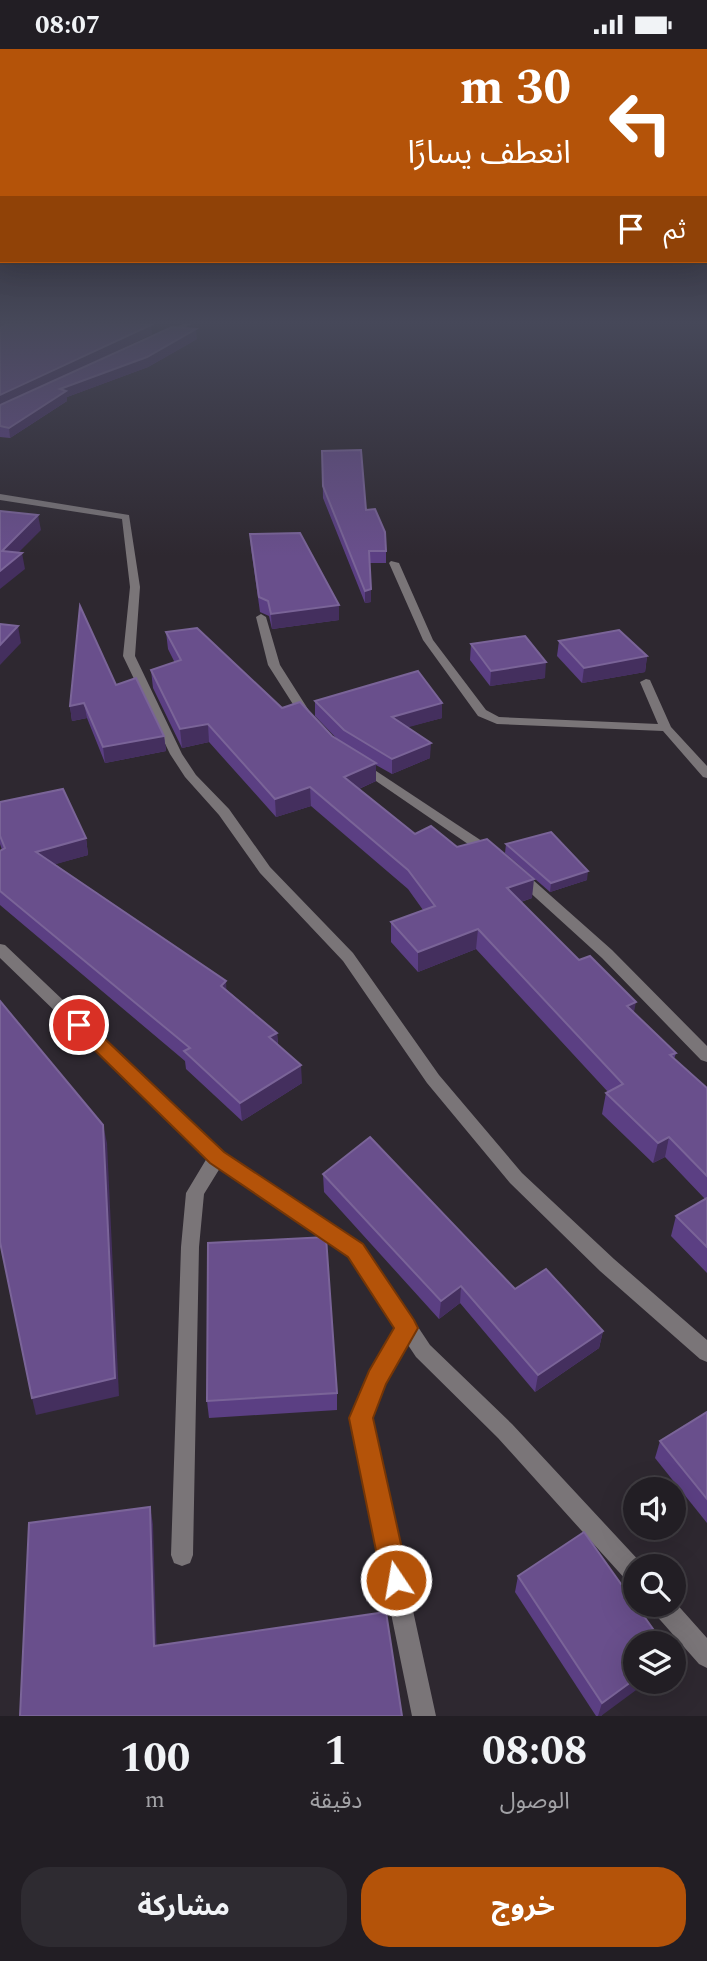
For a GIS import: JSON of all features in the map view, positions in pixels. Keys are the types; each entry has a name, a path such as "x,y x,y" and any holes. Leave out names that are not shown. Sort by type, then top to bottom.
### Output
{"street":[{"path":"0,497 127,517 135,587 129,656 176,754 191,776 224,812 265,870 348,957 433,1079 507,1168 607,1265 707,1353"},
{"path":"394,563 428,640 482,713 497,720 666,728"},
{"path":"261,617 274,666 320,731"},
{"path":"646,682 666,728 707,774"},
{"path":"349,757 394,785 506,864 607,954 707,1056"},
{"path":"0,949 217,1157 356,1251 423,1351 496,1421 623,1560"},
{"path":"182,1555 190,1247 195,1193 217,1157"},
{"path":"407,1328 377,1378 361,1418 424,1716"},
{"path":"673,1617 707,1656"}],"building":[{"path":"11,400 52,400 9,428 0,426 0,405"},
{"path":"361,450 366,510 375,509 385,532 386,551 369,551 371,589 365,591 323,486 322,451"},
{"path":"0,511 38,515 2,551 22,553 0,571"},
{"path":"300,533 339,605 271,614 268,601 259,597 250,534"},
{"path":"80,606 116,685 136,678 164,736 103,747 84,703 70,706"},
{"path":"0,624 18,626 0,645"},
{"path":"197,628 282,708 300,702 332,736 376,763 344,777 415,834 431,826 457,847 487,839 534,879 507,888 579,960 590,956 636,1002 627,1006 676,1053 670,1055 707,1088 707,1176 669,1137 658,1143 606,1093 623,1084 478,929 418,952 391,922 435,906 408,870 310,787 275,799 208,724 180,729 151,670 181,660 166,632"},
{"path":"619,630 647,656 584,668 559,641"},
{"path":"525,636 546,662 491,671 471,644"},
{"path":"418,671 442,703 392,717 431,743 392,759 344,730 315,701"},
{"path":"63,789 86,838 36,852 226,981 221,986 277,1033 269,1037 301,1065 240,1103 184,1051 190,1048 0,891 0,851 5,848 0,836 0,802"},
{"path":"551,832 588,871 551,883 506,844"},
{"path":"0,1001 103,1125 115,1378 32,1398 0,1242"},
{"path":"370,1137 515,1289 546,1269 603,1331 538,1375 461,1286 441,1301 323,1174"},
{"path":"707,1198 707,1247 676,1216"},
{"path":"326,1237 337,1393 207,1401 208,1243"},
{"path":"707,1412 707,1499 660,1441"},
{"path":"150,1507 154,1646 386,1612 402,1716 20,1716 29,1523"},
{"path":"584,1532 623,1587 623,1617 644,1617 654,1631 623,1631 623,1688 602,1703 518,1576"}],"route":[{"path":"79,1025 217,1157 356,1251 407,1328 377,1378 361,1418 396,1580"}]}
